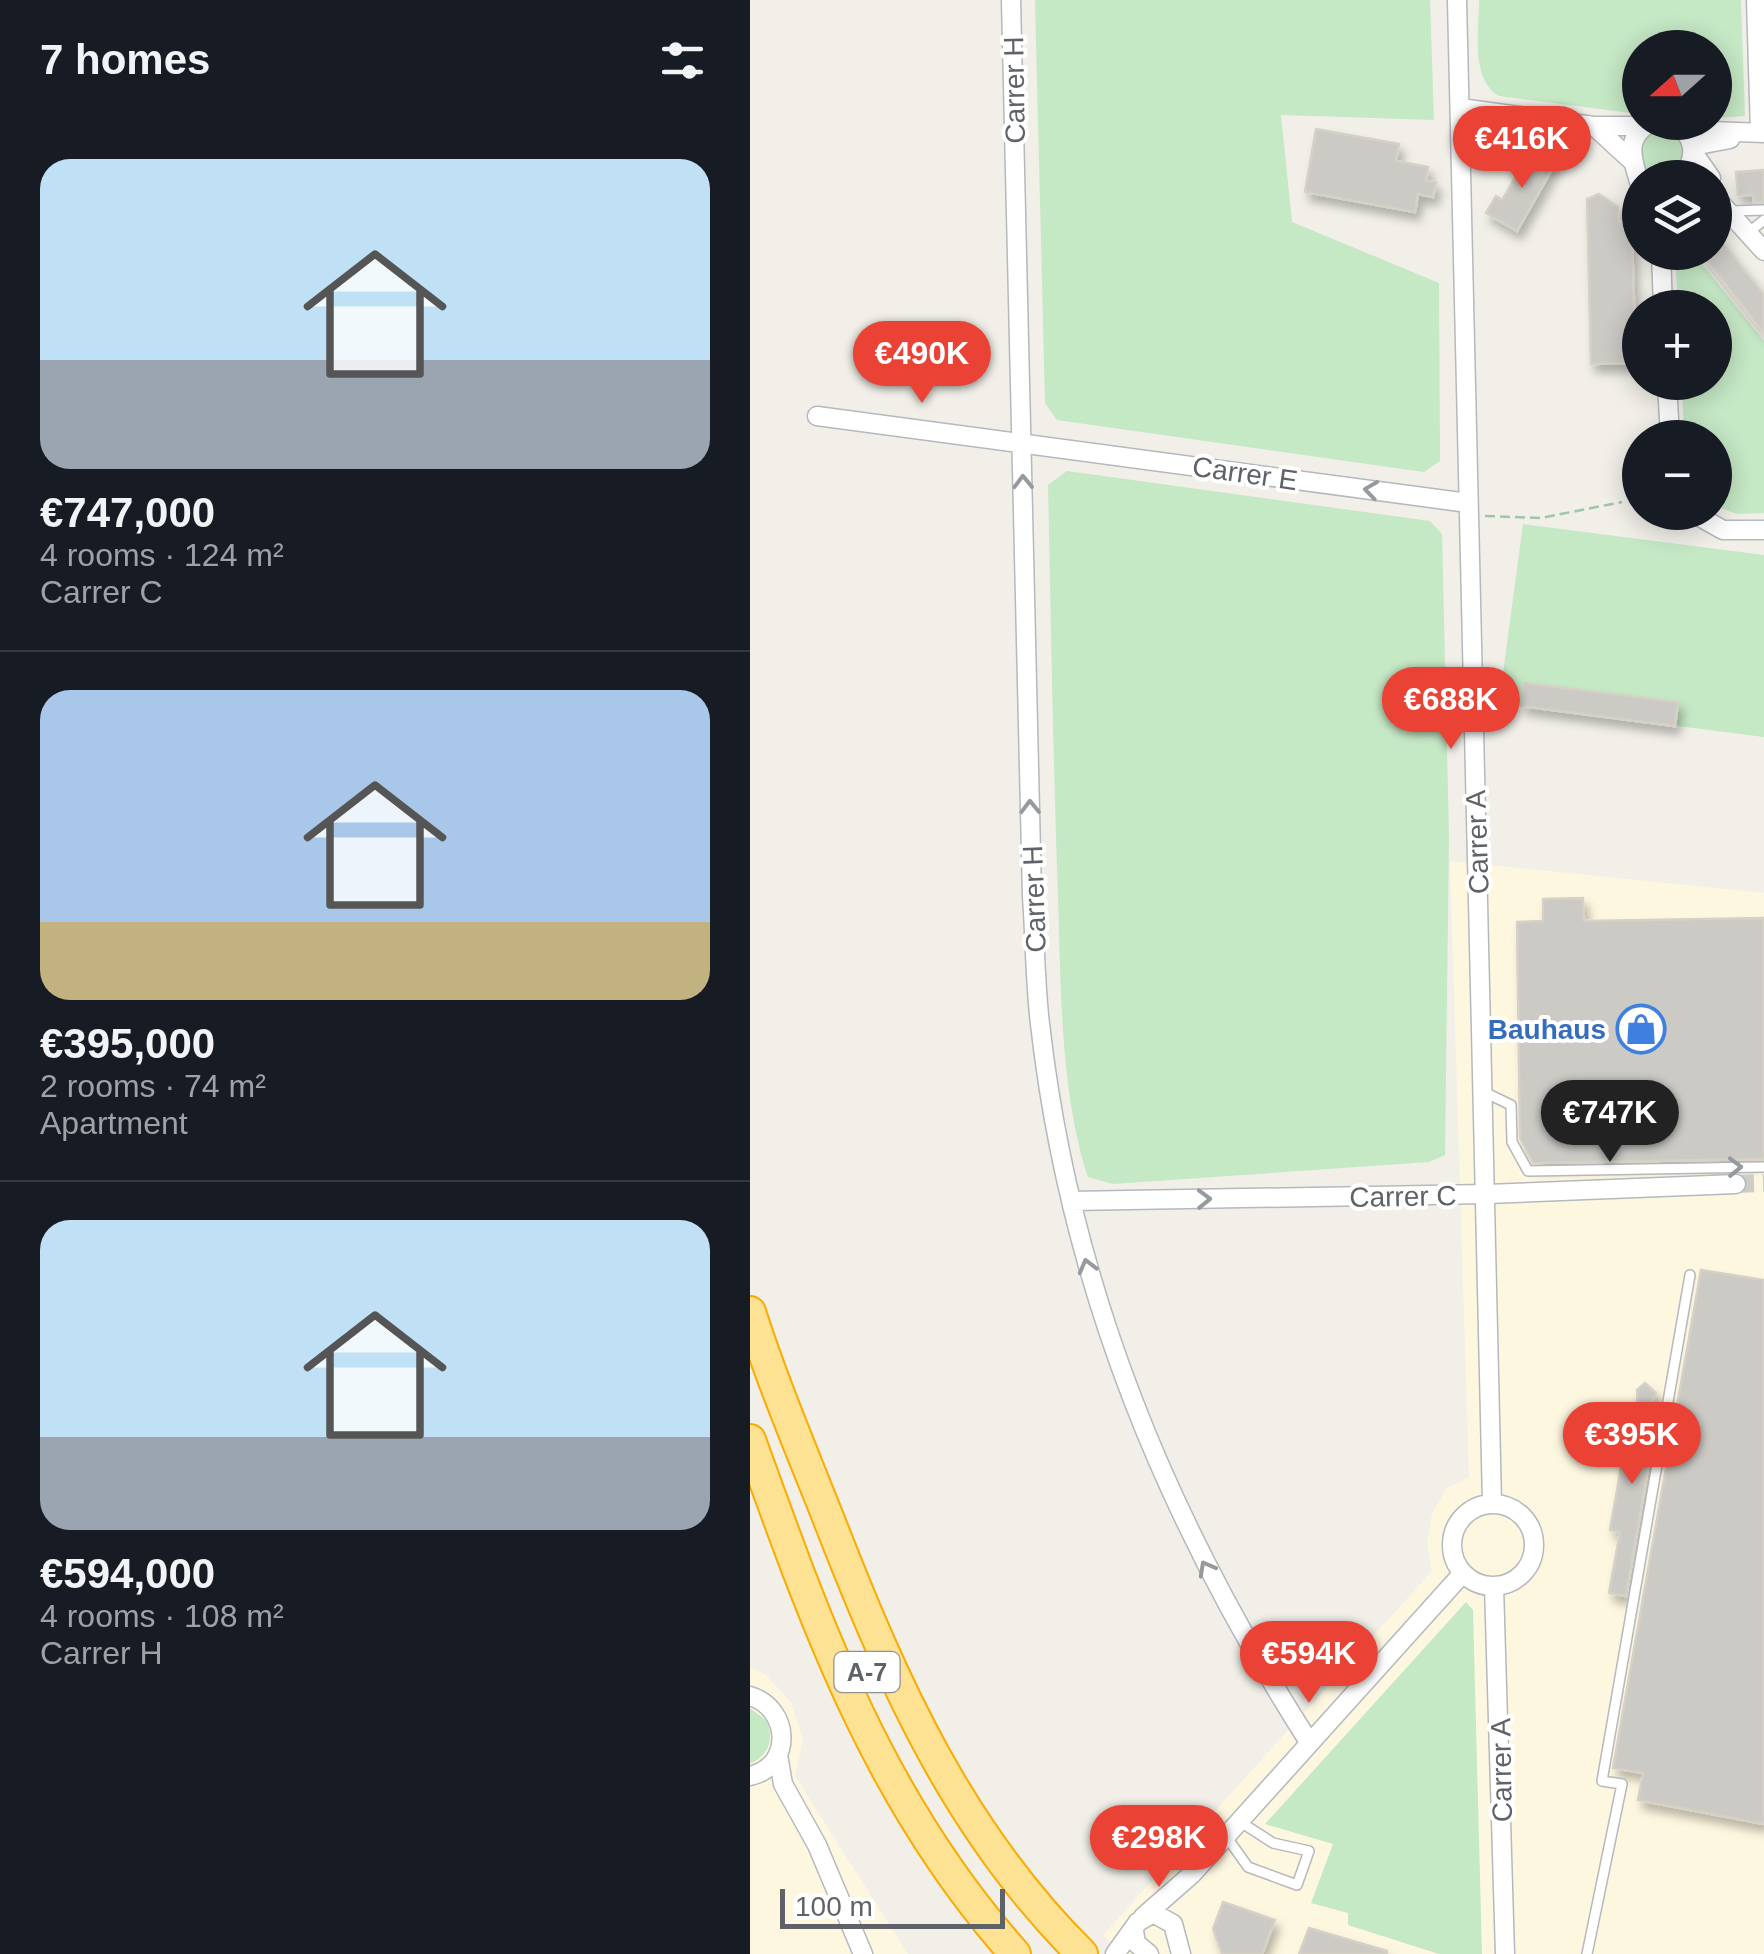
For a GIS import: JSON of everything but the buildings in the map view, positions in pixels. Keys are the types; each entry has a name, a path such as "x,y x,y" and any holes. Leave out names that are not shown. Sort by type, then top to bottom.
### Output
{"highway":[{"path":"750,1312 785,1412 912,1720 972,1824 1025,1893 1082,1954"},
{"name":"A-7","path":"750,1353 838,1601 899,1740 961,1843 1054,1954"},
{"name":"A-7","path":"750,1440 813,1613 868,1738 928,1843 1015,1954"},
{"path":"750,1480 808,1648 852,1753 911,1855 988,1954"}],"street":[{"name":"Carrer H","path":"1012,0 1039,1022 1071,1202 1131,1405 1196,1550 1309,1742"},
{"name":"Carrer A","path":"1457,0 1492,1504"},
{"path":"1732,135 1762,133 1756,0"},
{"path":"1460,108 1594,126 1622,125"},
{"path":"1594,126 1627,160"},
{"path":"1732,212 1764,251"},
{"name":"Carrer E","path":"817,416 1468,509"},
{"path":"1732,530 1764,530"},
{"name":"Carrer C","path":"1071,1202 1486,1194 1736,1184"},
{"path":"1492,1504 1521,1514 1534,1540 1526,1571 1510,1583 1494,1586 1463,1573 1452,1552 1454,1532 1468,1512 1492,1504"},
{"path":"1115,1954 1463,1573"},
{"name":"Carrer A","path":"1494,1586 1505,1954"},
{"path":"750,1696 768,1704 777,1715 782,1728 778,1755 783,1784 830,1873 864,1954"},
{"path":"778,1755 770,1766 751,1776 796,1808"},
{"path":"1161,1954 1176,1938 1192,1874"},
{"path":"1139,1924 1160,1914 1176,1938"},
{"path":"1139,1924 1136,1944 1147,1954"},
{"path":"1134,1954 1147,1954"}],"lane":[{"path":"1732,211 1764,210"},
{"path":"1749,232 1764,220"},
{"path":"1484,1092 1511,1105 1512,1142 1528,1171 1764,1167"},
{"path":"1587,1954 1622,1784 1602,1781 1690,1275"},
{"path":"1226,1836 1248,1867 1298,1885 1310,1851 1273,1843 1239,1821"}],"path":[{"path":"1468,509 1541,518 1622,502"}],"shaded area":[{"path":"1450,861 1764,893 1764,1954 1121,1954 1103,1935 1432,1571 1427,1543 1432,1513 1447,1488 1469,1477"},
{"path":"750,1668 765,1674 791,1702 803,1739 795,1776 908,1954 750,1954"}],"green space":[{"path":"1035,0 1430,0 1434,120 1281,115 1292,222 1439,283 1440,461 1424,472 1057,420 1045,403"},
{"path":"1479,0 1741,0 1745,116 1732,117 1732,30 1622,30 1622,112 1499,96 1484,78 1478,39"},
{"path":"1643,140 1683,143 1683,160 1641,160"},
{"path":"1676,270 1707,270 1723,290 1677,290"},
{"path":"1732,301 1764,341 1764,513 1732,512 1732,420 1683,420 1683,400 1732,400"},
{"path":"1067,471 1430,521 1442,534 1449,837 1445,1155 1429,1162 1113,1184 1088,1177 1067,1075 1056,846 1048,485"},
{"path":"1523,524 1764,555 1764,737 1499,703"},
{"path":"1466,1602 1473,1610 1482,1954 1439,1954 1348,1925 1348,1913 1311,1903 1333,1844 1265,1824"},
{"path":"750,1708 767,1721 770,1734 766,1751 750,1764"}],"tunnel":[{"path":"1736,1184 1764,1183"}],"place":[{"name":"Bauhaus","path":"1641,1029"}]}
